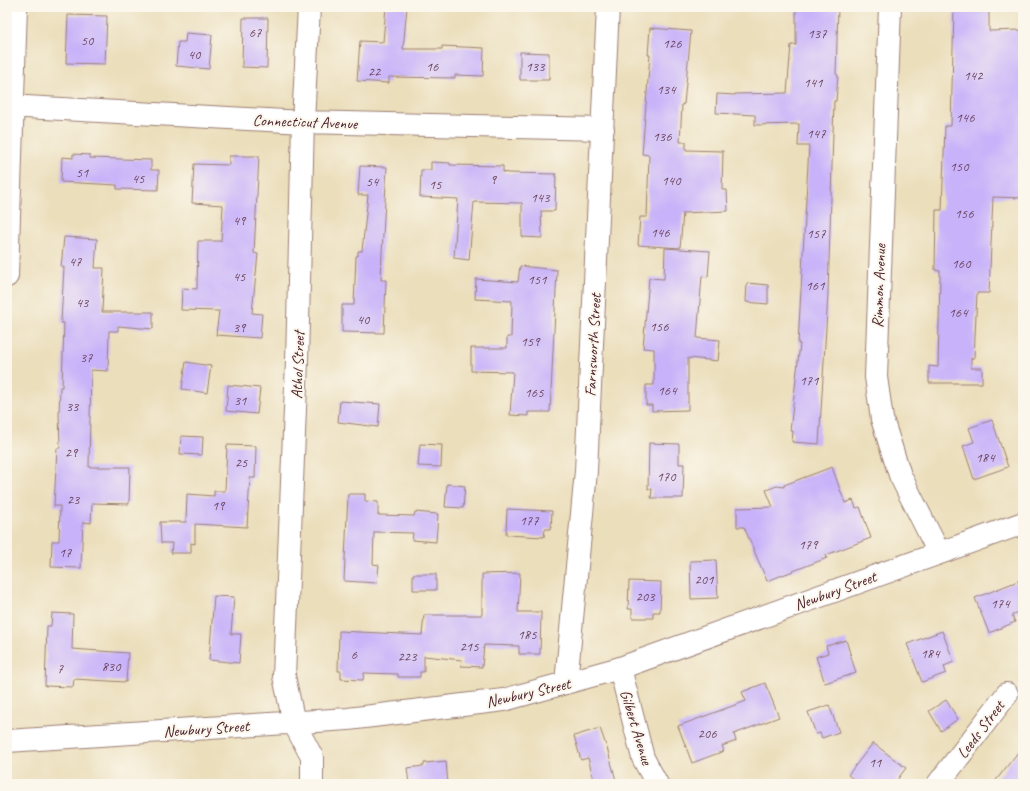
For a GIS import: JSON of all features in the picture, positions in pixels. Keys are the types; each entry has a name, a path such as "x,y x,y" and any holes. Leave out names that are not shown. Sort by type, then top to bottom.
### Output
{"street":[{"path":"7,276 10,106 16,7"},
{"name":"Athol Street","path":"309,7 303,122 297,361 284,676 294,722 312,757 312,784"},
{"name":"Farnsworth Street","path":"566,683 586,471 608,7"},
{"name":"Rimmon Avenue","path":"890,7 876,377 882,419 900,475 939,553"},
{"name":"Connecticut Avenue","path":"10,106 303,122 603,129"},
{"name":"Newbury Street","path":"7,741 348,719 504,700 620,668 1023,523"},
{"name":"Gilbert Avenue","path":"620,668 643,758 657,784"},
{"name":"Leeds Street","path":"938,784 1006,694"}],"building":[{"path":"386,7 407,7 403,49 442,49 442,46 484,48 483,76 455,75 455,78 389,77 389,83 357,81 360,41 383,42"},
{"path":"796,7 838,7 836,74 838,75 836,101 834,101 828,294 819,444 792,442 793,431 790,431 800,344 798,344 809,146 798,146 799,124 755,125 755,115 716,113 717,94 735,95 787,93 791,45 796,45"},
{"path":"954,8 989,9 989,31 1023,30 1023,198 993,197 989,293 977,293 974,358 971,358 971,368 982,368 982,383 929,383 929,366 938,367 940,271 935,270 936,210 942,210 945,126 951,126"},
{"path":"68,15 107,16 105,64 66,63"},
{"path":"243,18 268,18 267,68 242,67"},
{"path":"650,28 691,31 684,104 682,104 680,142 686,142 686,150 723,151 722,190 727,190 728,211 683,213 680,248 638,245 640,217 647,217 649,155 642,154 650,55 648,55"},
{"path":"186,33 212,35 209,69 176,66 178,42 185,42"},
{"path":"520,52 549,53 549,80 520,80"},
{"path":"73,154 90,155 90,158 151,160 151,170 159,170 158,190 117,189 117,185 61,182 62,157 73,158"},
{"path":"229,156 259,156 254,253 258,254 252,313 262,314 260,338 216,335 219,311 181,310 182,288 197,289 198,241 221,241 223,205 192,203 194,164 229,165"},
{"path":"431,162 450,163 450,165 503,166 503,172 508,173 556,174 555,211 541,211 542,238 522,237 522,203 474,202 469,260 454,258 458,199 420,197 421,170 431,170"},
{"path":"360,166 387,167 381,280 386,280 384,333 342,332 342,305 354,305 356,256 358,256 358,251 362,251 368,195 358,195"},
{"path":"64,237 97,239 95,268 104,268 102,312 153,312 153,329 118,326 118,331 109,331 108,371 91,370 89,467 130,467 129,504 92,503 91,523 83,522 81,568 51,567 52,541 59,541 60,506 54,506 57,448 60,448 59,413 60,387 62,387 64,323 61,323 64,267 61,267"},
{"path":"665,248 710,251 708,277 702,276 697,338 720,340 718,361 688,358 688,410 652,411 652,405 646,405 646,385 654,385 654,349 643,348 649,278 664,279"},
{"path":"520,266 557,270 550,412 528,412 528,416 510,415 513,372 471,371 471,348 507,348 507,337 511,337 512,301 475,299 476,279 518,282"},
{"path":"747,283 768,285 768,304 746,302"},
{"path":"186,362 211,366 207,393 182,389"},
{"path":"228,385 260,388 257,414 226,411"},
{"path":"340,401 380,404 378,427 338,422"},
{"path":"992,420 1008,467 974,479 963,446 974,442 969,428"},
{"path":"181,436 203,437 202,455 180,454"},
{"path":"649,443 679,444 679,464 684,464 683,498 651,498 652,489 648,489"},
{"path":"420,444 442,445 441,467 418,466"},
{"path":"227,445 256,446 255,478 250,478 247,527 195,524 195,544 191,543 191,553 171,553 172,543 161,543 160,522 186,522 187,494 214,496 214,491 225,491"},
{"path":"832,467 845,503 853,500 856,508 860,507 871,538 826,555 827,558 767,581 744,527 737,527 737,508 773,507 766,490 777,486 784,487 784,485"},
{"path":"447,484 465,486 463,508 445,507"},
{"path":"348,494 365,494 365,501 378,502 378,515 414,516 415,512 438,514 436,542 412,540 413,533 374,532 373,564 379,565 377,583 344,581"},
{"path":"507,509 552,511 551,529 545,529 544,537 506,535"},
{"path":"716,560 718,598 691,599 690,561"},
{"path":"520,573 518,612 541,612 540,654 519,654 519,646 484,645 482,667 461,666 462,660 424,656 424,672 420,672 420,677 398,677 398,674 364,673 363,680 341,679 341,671 338,671 339,631 422,635 424,615 482,615 482,574"},
{"path":"413,574 436,574 436,590 413,590"},
{"path":"1023,579 1023,610 1012,615 1015,622 989,633 975,598"},
{"path":"629,581 661,582 660,612 653,612 653,618 632,618 632,609 628,609"},
{"path":"214,596 234,597 231,634 241,634 239,663 209,660"},
{"path":"52,613 73,614 72,649 128,653 126,682 74,679 73,687 45,686 47,626 51,626"},
{"path":"942,631 954,662 944,666 946,673 922,682 907,644"},
{"path":"846,640 856,673 825,683 816,657 828,653 826,646"},
{"path":"765,683 779,717 734,734 736,741 722,746 724,751 692,763 678,726 746,701 742,692"},
{"path":"946,700 958,719 941,731 929,711"},
{"path":"829,705 839,732 822,738 820,733 816,734 808,712"},
{"path":"600,728 617,784 595,784 588,758 581,760 574,736"},
{"path":"873,743 906,768 894,784 860,784 848,775"},
{"path":"1023,746 1023,784 993,784"},
{"path":"446,761 448,784 409,784 407,768 424,766 424,763"}]}
